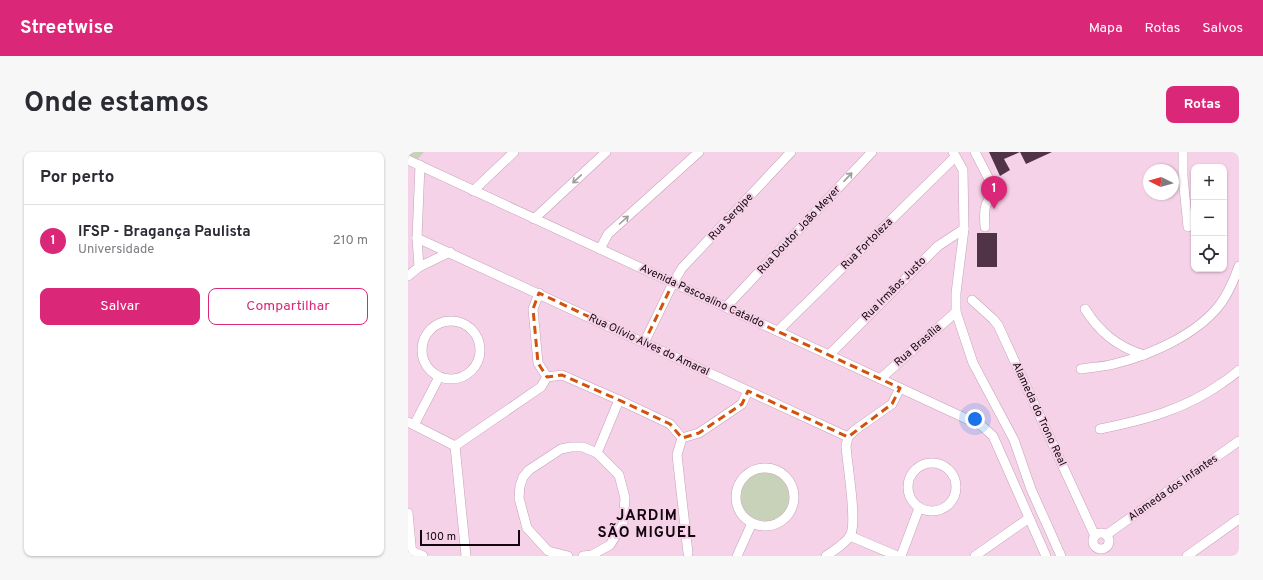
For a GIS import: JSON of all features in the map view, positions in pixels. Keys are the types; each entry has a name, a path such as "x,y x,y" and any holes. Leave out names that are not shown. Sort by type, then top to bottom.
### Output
{"street":[{"path":"473,191 514,152"},
{"path":"534,219 606,152"},
{"path":"600,249 608,234 699,152"},
{"name":"Rua Sergipe","path":"644,343 673,283 682,268 791,152"},
{"name":"Rua Doutor João Meyer","path":"726,307 872,152"},
{"path":"975,152 996,192 990,196 984,211 985,228"},
{"path":"1183,152 1183,177 1188,227"},
{"path":"954,155 963,170 964,229 956,293 956,312 973,363 1014,440 1030,490 1061,556"},
{"name":"Rua Fortoleza","path":"778,332 954,155"},
{"name":"Avenida Pascoalino Cataldo","path":"408,160 982,426 994,436 1029,518"},
{"path":"419,267 417,238 420,165"},
{"name":"Rua Irmãos Justo","path":"829,355 938,246 964,229"},
{"name":"Rua Olívio Alves do Amaral","path":"417,238 539,293 848,437"},
{"path":"408,276 419,267 450,252"},
{"path":"1081,369 1113,364 1145,355 1175,341 1198,326 1218,307 1232,284 1239,266"},
{"path":"539,293 533,309 538,363 547,377"},
{"name":"Alameda do Trono Real","path":"972,300 998,325 1095,536"},
{"path":"1085,309 1092,320 1110,339 1121,346 1145,355"},
{"name":"Rua Brasília","path":"880,378 956,312"},
{"path":"450,321 460,323 468,327 475,334 479,342 480,352 478,361 473,369 458,379 448,380 439,377 431,372 425,364 422,355 422,345 432,328 440,323 450,321"},
{"path":"1100,429 1139,421 1177,409 1208,393 1239,370"},
{"path":"547,377 562,375 619,400 670,424 682,438"},
{"path":"439,377 411,424 455,446"},
{"path":"455,446 541,387 547,377"},
{"path":"826,556 844,543 850,536 853,528 846,446 848,437 855,430 892,404 900,388"},
{"path":"682,438 699,433 742,404 748,391"},
{"path":"597,453 619,400"},
{"path":"682,438 677,455 689,555"},
{"name":"Alameda dos Infantes","path":"1106,535 1239,441"},
{"path":"455,446 466,556"},
{"path":"568,556 547,554 526,528 519,498 520,486 523,477 529,470 561,449 583,447 597,453 619,475 625,498 623,524 610,545 592,555 584,556"},
{"path":"924,464 940,464 952,474 955,482 956,490 952,501 943,509 935,512 919,508 913,503 909,496 908,481 917,468 924,464"},
{"path":"763,467 772,468 781,472 790,483 794,497 792,507 780,522 762,526 752,523 744,518 738,510 736,491 739,482 745,474 763,467"},
{"path":"901,556 919,508"},
{"path":"408,513 411,553 423,556"},
{"path":"975,556 1029,518 1046,556"},
{"path":"1187,556 1239,519"},
{"path":"737,556 752,523"},
{"path":"1100,533 1106,535 1108,538 1108,543 1104,548 1102,549 1094,545 1093,542 1095,536 1100,533"},
{"path":"850,536 897,556"}],"highlighted area":[{"path":"673,283 900,388 892,404 848,437 748,391 742,404 699,433 682,438 670,424 619,400 562,375 547,377 538,363 533,309 539,293 644,343"}],"green space":[{"path":"408,152 424,152 418,159 408,155"},
{"path":"760,473 770,473 782,480 789,492 789,502 782,514 770,521 760,521 752,517 745,510 741,502 741,492 745,484 752,477"}],"building":[{"path":"989,152 1020,152 1004,159 1010,170 1000,176"},
{"path":"1020,152 1052,152 1026,164"},
{"path":"977,233 997,233 997,267 977,267"}],"place":[{"name":"IFSP - Bragança Paulista","path":"994,209"}],"district":[{"name":"JARDIM SÃO MIGUEL","path":"647,524"}]}
